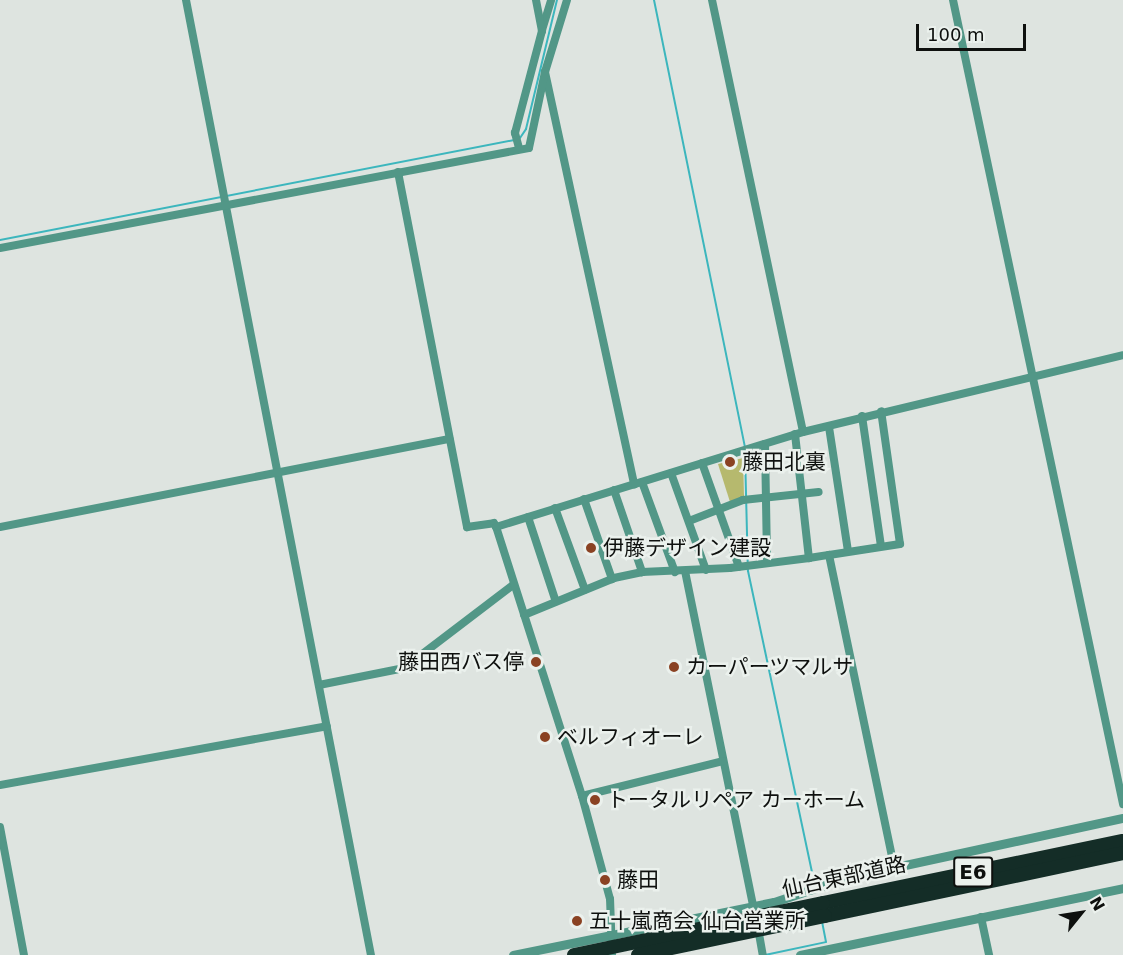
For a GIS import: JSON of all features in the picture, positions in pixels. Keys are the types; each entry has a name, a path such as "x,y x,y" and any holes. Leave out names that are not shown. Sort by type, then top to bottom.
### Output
{"highway":[{"name":"仙台東部道路","path":"638,955 824,909 1123,841"},
{"name":"仙台東部道路","path":"574,955 1123,854"}],"street":[{"path":"186,0 371,955"},
{"path":"536,0 542,32"},
{"path":"519,146 515,135 551,0"},
{"path":"0,248 225,199 398,172 519,146 530,148 545,72 567,0"},
{"path":"712,0 799,433 802,494 809,558"},
{"path":"953,0 1123,804"},
{"path":"545,72 552,90 638,483 675,572"},
{"path":"398,172 467,527 494,524 496,527 582,796 610,899 614,936 612,955"},
{"path":"496,527 799,433 829,427 881,411 1123,355"},
{"path":"524,615 612,579 642,572 675,572 745,566 900,544 881,411"},
{"path":"862,416 881,546"},
{"path":"829,427 848,551"},
{"path":"0,527 449,439"},
{"path":"765,444 767,563"},
{"path":"702,463 717,510 745,566"},
{"path":"671,473 706,570"},
{"path":"614,490 642,572"},
{"path":"689,521 747,500 819,492"},
{"path":"584,499 612,579"},
{"path":"555,508 585,590"},
{"path":"528,517 556,602"},
{"path":"829,555 894,867"},
{"path":"685,571 763,953"},
{"path":"319,685 404,668 513,585"},
{"path":"0,785 327,726"},
{"path":"582,796 723,761"},
{"path":"513,955 753,906 894,867 1123,818"},
{"path":"0,827 24,955"},
{"path":"800,955 1123,888"},
{"path":"981,917 989,955"}],"green space":[{"path":"743,458 744,496 730,502 718,464"}],"waterway":[{"path":"520,138 526,129 557,0"},
{"path":"654,0 745,447"},
{"path":"0,240 514,140"},
{"path":"745,452 748,571 815,887"},
{"path":"765,955 826,942 822,922"}],"place":[{"name":"藤田北裏","path":"730,462"},
{"name":"伊藤デザイン建設","path":"591,548"},
{"name":"藤田西バス停","path":"536,662"},
{"name":"カーパーツマルサ","path":"674,667"},
{"name":"ベルフィオーレ","path":"545,737"},
{"name":"トータルリペア カーホーム","path":"595,800"},
{"name":"藤田","path":"605,880"},
{"name":"五十嵐商会 仙台営業所","path":"577,921"}]}
